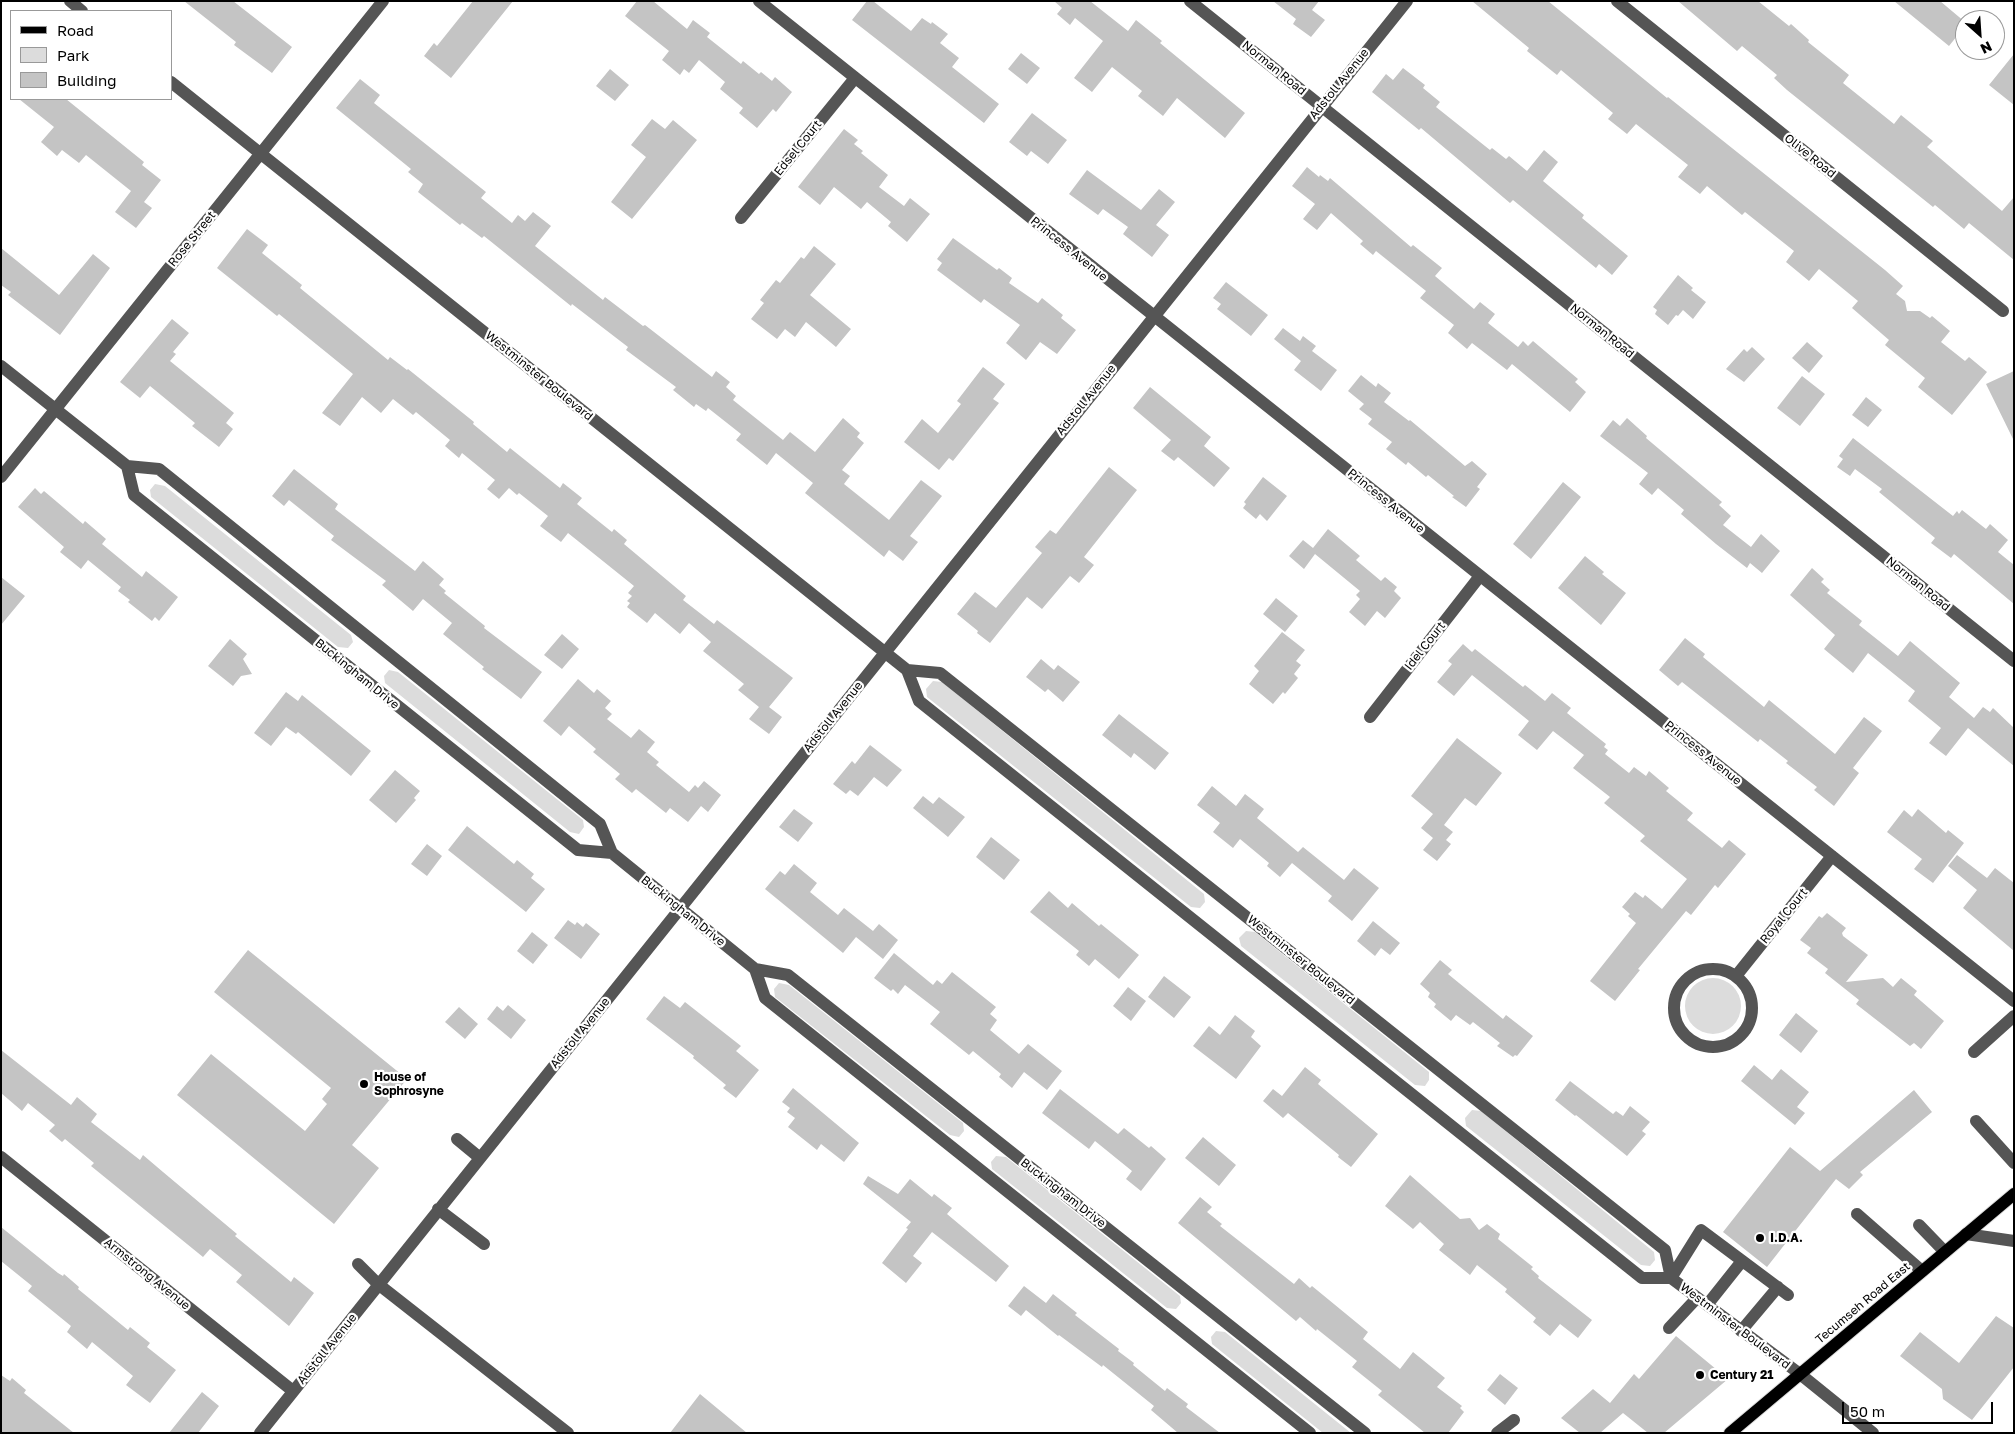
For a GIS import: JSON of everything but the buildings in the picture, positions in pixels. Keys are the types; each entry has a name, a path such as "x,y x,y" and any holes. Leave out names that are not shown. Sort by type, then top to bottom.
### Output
{"main road":[{"name":"Tecumseh Road East","path":"1730,1433 2014,1194"}],"street":[{"path":"70,1 81,10"},
{"name":"Rose Street","path":"1,477 383,1"},
{"name":"Princess Avenue","path":"759,1 2014,1001"},
{"name":"Norman Road","path":"1190,1 2014,661"},
{"name":"Adstoll Avenue","path":"260,1433 1407,1"},
{"name":"Olive Road","path":"1617,1 2003,310"},
{"name":"Edsel Court","path":"742,218 855,78"},
{"name":"Westminster Boulevard","path":"172,83 908,670 919,700 1634,1272 1642,1278 1671,1278 1800,1374 1874,1433"},
{"path":"1,366 127,466"},
{"name":"Buckingham Drive","path":"612,853 578,850 562,838 134,495 127,466 159,469 167,475 600,824 612,853 755,969 788,975 1365,1433"},
{"name":"Idel Court","path":"1370,717 1480,576"},
{"name":"Westminster Boulevard","path":"908,670 940,672 1665,1250 1671,1278"},
{"name":"Royal Court","path":"1736,976 1832,856"},
{"path":"1716,968 1729,971 1736,976 1749,991 1752,1005 1751,1017 1745,1030 1737,1039 1716,1047 1702,1046 1692,1041 1682,1032 1676,1022 1673,1008 1674,999 1679,987 1691,975 1703,969 1716,968"},
{"path":"755,969 765,998 1310,1433"},
{"path":"1974,1052 2014,1016"},
{"path":"1976,1121 2014,1162"},
{"path":"457,1139 480,1158"},
{"name":"Armstrong Avenue","path":"1,1157 293,1391"},
{"path":"438,1209 484,1244"},
{"path":"1857,1214 1922,1271"},
{"path":"1918,1225 1945,1252"},
{"path":"1671,1278 1701,1230 1783,1291 1741,1331"},
{"path":"1966,1234 2014,1241"},
{"path":"1669,1328 1702,1301 1742,1261"},
{"path":"358,1264 378,1284 568,1433"},
{"path":"1498,1433 1514,1420"}],"green space":[{"path":"155,484 165,486 351,635 353,642 348,648 338,647 151,497 150,490"},
{"path":"389,670 398,672 583,820 584,827 579,834 570,832 385,683 384,676"},
{"path":"933,681 942,682 1204,894 1205,902 1200,908 1191,907 927,697 926,689"},
{"path":"1246,931 1255,932 1429,1072 1429,1080 1425,1086 1415,1085 1241,946 1239,938"},
{"path":"1707,978 1719,978 1729,982 1737,990 1741,1006 1737,1022 1729,1030 1719,1034 1707,1034 1697,1030 1689,1022 1685,1012 1685,1000 1689,990 1697,982"},
{"path":"779,983 789,985 963,1123 964,1131 959,1137 950,1135 775,997 774,989"},
{"path":"1472,1110 1481,1111 1654,1252 1655,1260 1650,1266 1641,1265 1466,1126 1465,1118"},
{"path":"996,1156 1006,1157 1180,1296 1181,1303 1176,1309 1167,1308 992,1169 991,1162"},
{"path":"1216,1331 1225,1332 1351,1433 1323,1433 1212,1344 1211,1337"}],"place":[{"name":"House of Sophrosyne","path":"364,1084"},
{"name":"I.D.A.","path":"1760,1238"},
{"name":"Century 21","path":"1700,1375"}]}
